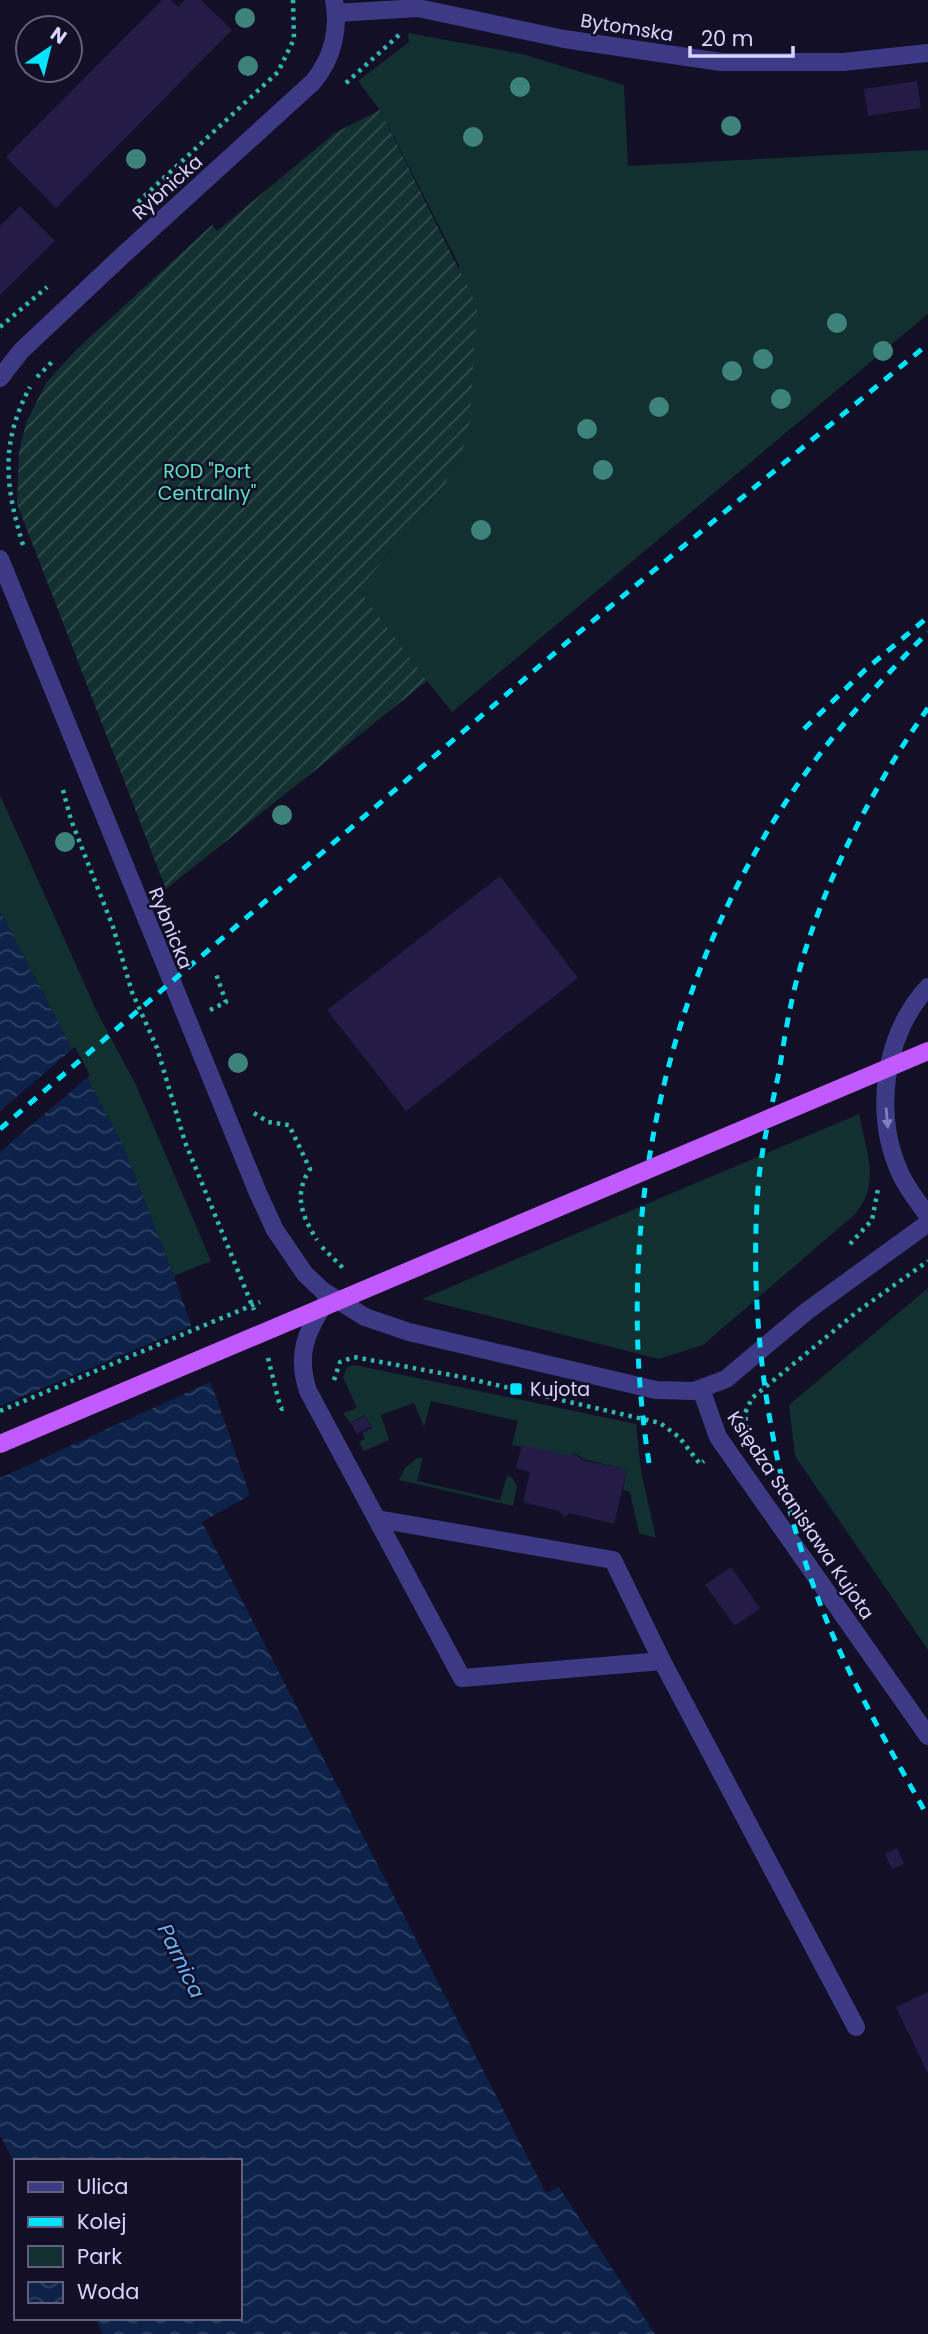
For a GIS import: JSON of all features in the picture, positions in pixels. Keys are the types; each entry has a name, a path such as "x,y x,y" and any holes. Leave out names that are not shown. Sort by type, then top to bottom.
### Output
{"main road":[{"path":"0,1444 928,1051"}],"street":[{"name":"Bytomska","path":"335,7 430,5 565,39 721,62 843,62 928,53"},
{"name":"Rybnicka","path":"0,378 16,357 79,297 315,79 332,48 335,7"},
{"name":"Rybnicka","path":"0,559 258,1193 294,1261 330,1296"},
{"path":"928,987 900,1028 888,1065 886,1089 889,1132 896,1161 908,1188 928,1216"},
{"path":"662,1661 462,1678 321,1420 302,1373 304,1342 330,1296 365,1317 421,1335 662,1391 701,1389 735,1373 807,1311 928,1223"},
{"name":"Księdza Stanisława Kujota","path":"701,1389 718,1437 928,1736"},
{"path":"377,1519 613,1560 662,1661 856,2026"}],"path":[{"path":"133,209 149,190 272,79 283,65 294,39 293,0"},
{"path":"345,84 430,5"},
{"path":"0,327 53,281"},
{"path":"26,553 6,488 4,457 7,436 23,397 62,351"},
{"path":"62,786 71,820 113,927 132,992 157,1048 185,1142 255,1312"},
{"path":"206,1011 226,1002 216,974"},
{"path":"745,1413 752,1398 802,1356 928,1261"},
{"path":"267,1354 272,1382 282,1409 295,1404"},
{"path":"335,1386 337,1366 350,1357 434,1372 647,1419 673,1431 700,1464 710,1457"}],"green space":[{"path":"408,33 522,54 624,85 628,166 928,150 928,314 452,712 391,636 359,590 445,484 461,455 459,265 380,110 358,81 409,42"},
{"name":"ROD \"Port Centralny\"","path":"380,110 477,306 469,429 461,455 445,484 359,590 427,681 166,889 17,504 19,452 26,423 46,383 76,350 212,225 217,231 335,133"},
{"path":"0,795 97,1012 136,1085 211,1261 174,1276 122,1144 0,911"},
{"path":"859,1114 870,1167 868,1191 863,1203 854,1215 703,1345 659,1359 422,1299"},
{"path":"928,1288 928,1650 795,1456 789,1405"},
{"path":"355,1365 636,1424 641,1471 656,1538 639,1533 630,1492 623,1490 627,1470 583,1459 575,1453 570,1456 512,1445 518,1421 431,1401 424,1427 414,1403 381,1415 389,1440 364,1451 359,1442 365,1439 362,1433 372,1428 365,1415 350,1423 343,1413 357,1408 343,1377 347,1367"},
{"path":"417,1458 423,1458 417,1481 500,1500 507,1476 512,1477 517,1486 513,1506 399,1480 405,1468"}],"water":[{"name":"Parnica","path":"0,911 122,1144 174,1276 250,1495 202,1522 546,2193 559,2187 655,2334 103,2334 96,2320 242,2320 242,2159 14,2159 14,2162 0,2135"}],"pier":[{"path":"75,1047 90,1075 0,1152 0,1111"},
{"path":"194,1325 212,1381 0,1478 0,1406"}],"building":[{"path":"162,0 171,0 178,7 185,0 201,0 232,30 56,208 6,157 79,84 84,84 84,78"},
{"path":"917,81 921,108 868,116 864,89"},
{"path":"20,206 55,241 0,295 0,226"},
{"path":"500,876 578,978 406,1111 327,1010"},
{"path":"365,1416 371,1427 356,1434 351,1423"},
{"path":"522,1445 570,1456 575,1454 582,1460 627,1470 614,1524 569,1513 565,1517 558,1511 523,1502 530,1472 516,1468"},
{"path":"731,1567 760,1608 735,1626 705,1585"},
{"path":"897,1848 904,1864 892,1869 885,1854"},
{"path":"928,1992 928,2074 896,2007"}],"railway":[{"path":"0,1129 571,639 928,344"},
{"path":"804,729 865,670 928,617"},
{"path":"649,1463 639,1373 638,1284 644,1195 659,1107 682,1021 713,938 752,857 800,781 861,704 928,632"},
{"path":"928,708 887,771 851,838 820,908 808,943 797,979 764,1144 758,1188 756,1240 756,1292 766,1398 787,1501 802,1552 842,1657 928,1817"}],"place":[{"name":"Kujota","path":"516,1389"}]}
